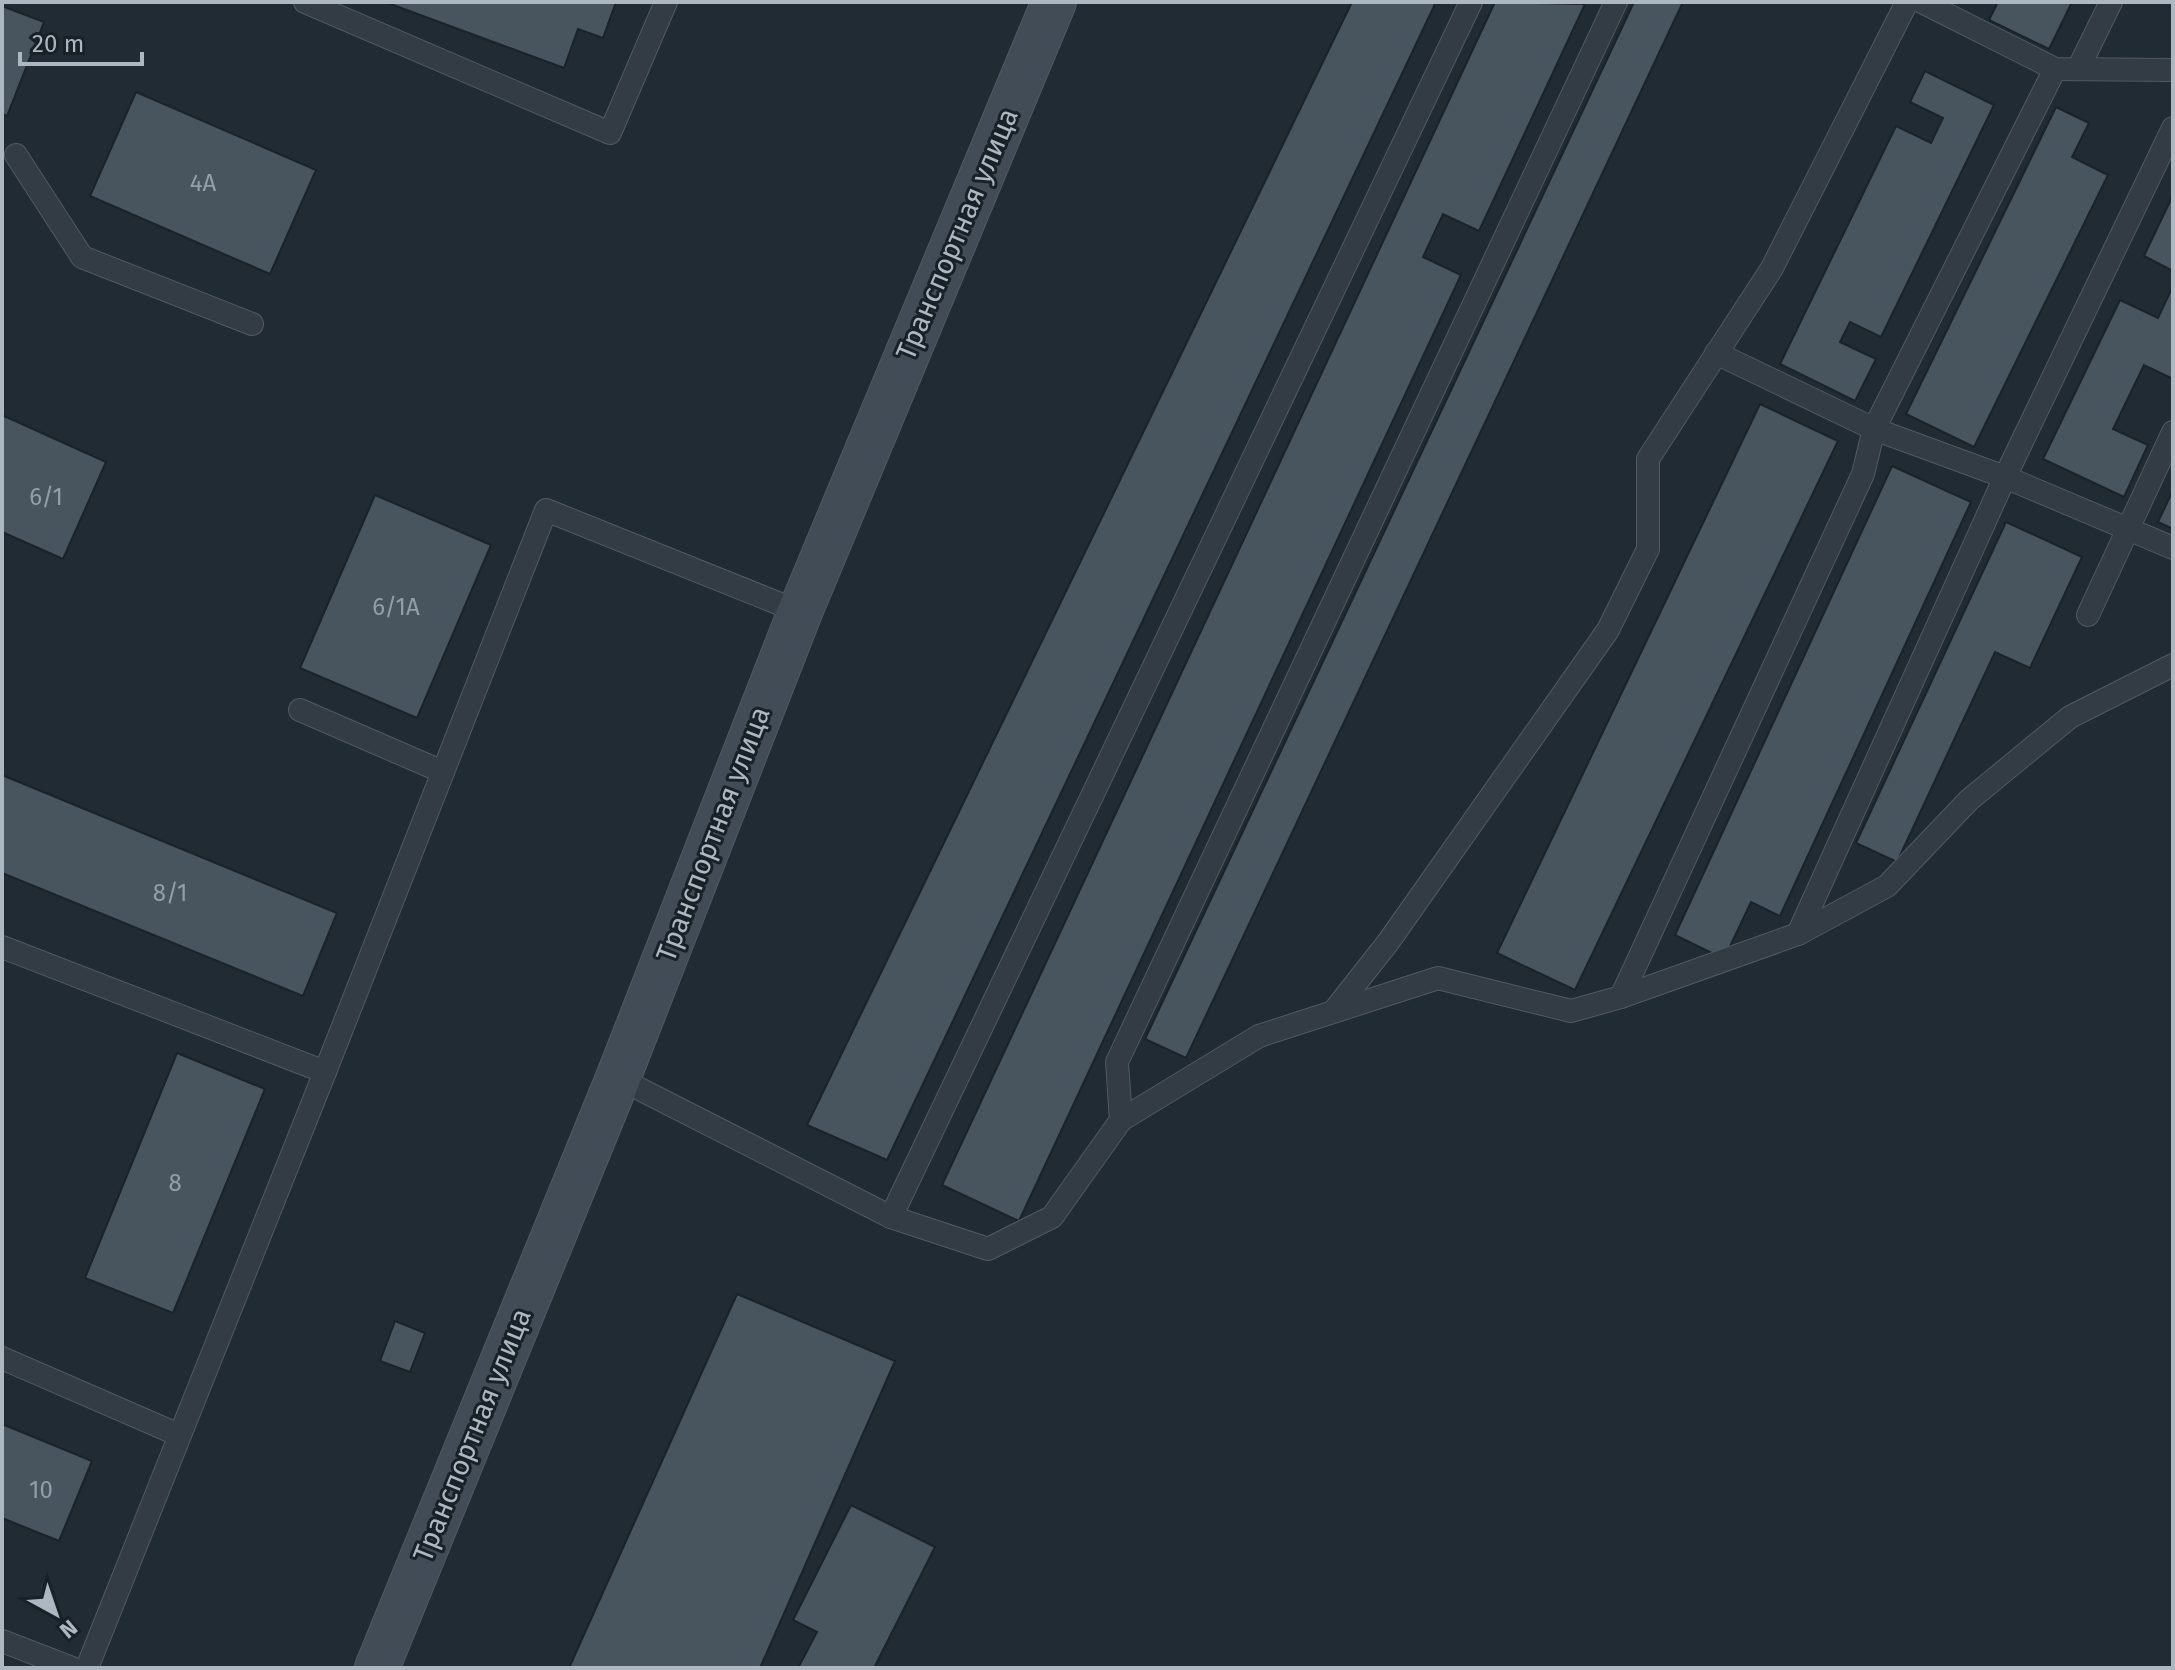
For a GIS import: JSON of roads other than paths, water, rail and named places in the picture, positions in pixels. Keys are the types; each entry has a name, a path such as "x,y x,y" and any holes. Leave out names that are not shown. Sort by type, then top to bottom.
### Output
{"main road":[{"name":"Транспортная улица","path":"377,1668 618,1078 800,612 1054,2"}],"lane":[{"path":"305,2 610,133 666,2"},
{"path":"891,1217 1471,2"},
{"path":"1121,1120 1117,1062 1616,2"},
{"path":"1334,1011 1389,941 1608,630 1648,549 1648,459 1772,268 1907,2"},
{"path":"1922,2 2055,69 2173,70"},
{"path":"2078,69 2111,2"},
{"path":"1621,997 1863,474 1874,429 2055,69"},
{"path":"1798,934 2005,477 2173,128"},
{"path":"7,158 82,257 252,324"},
{"path":"1716,353 1874,429 2005,477 2173,548"},
{"path":"2088,615 2173,432"},
{"path":"87,1668 546,510 800,612"},
{"path":"618,1078 891,1217 988,1249 1052,1217 1121,1120 1259,1036 1438,978 1571,1011 1621,997 1798,934 1887,886 1969,800 2070,717 2173,665"},
{"path":"300,710 443,772"},
{"path":"2,947 325,1072"},
{"path":"2,1358 179,1435"},
{"path":"2,1641 72,1668"}]}
